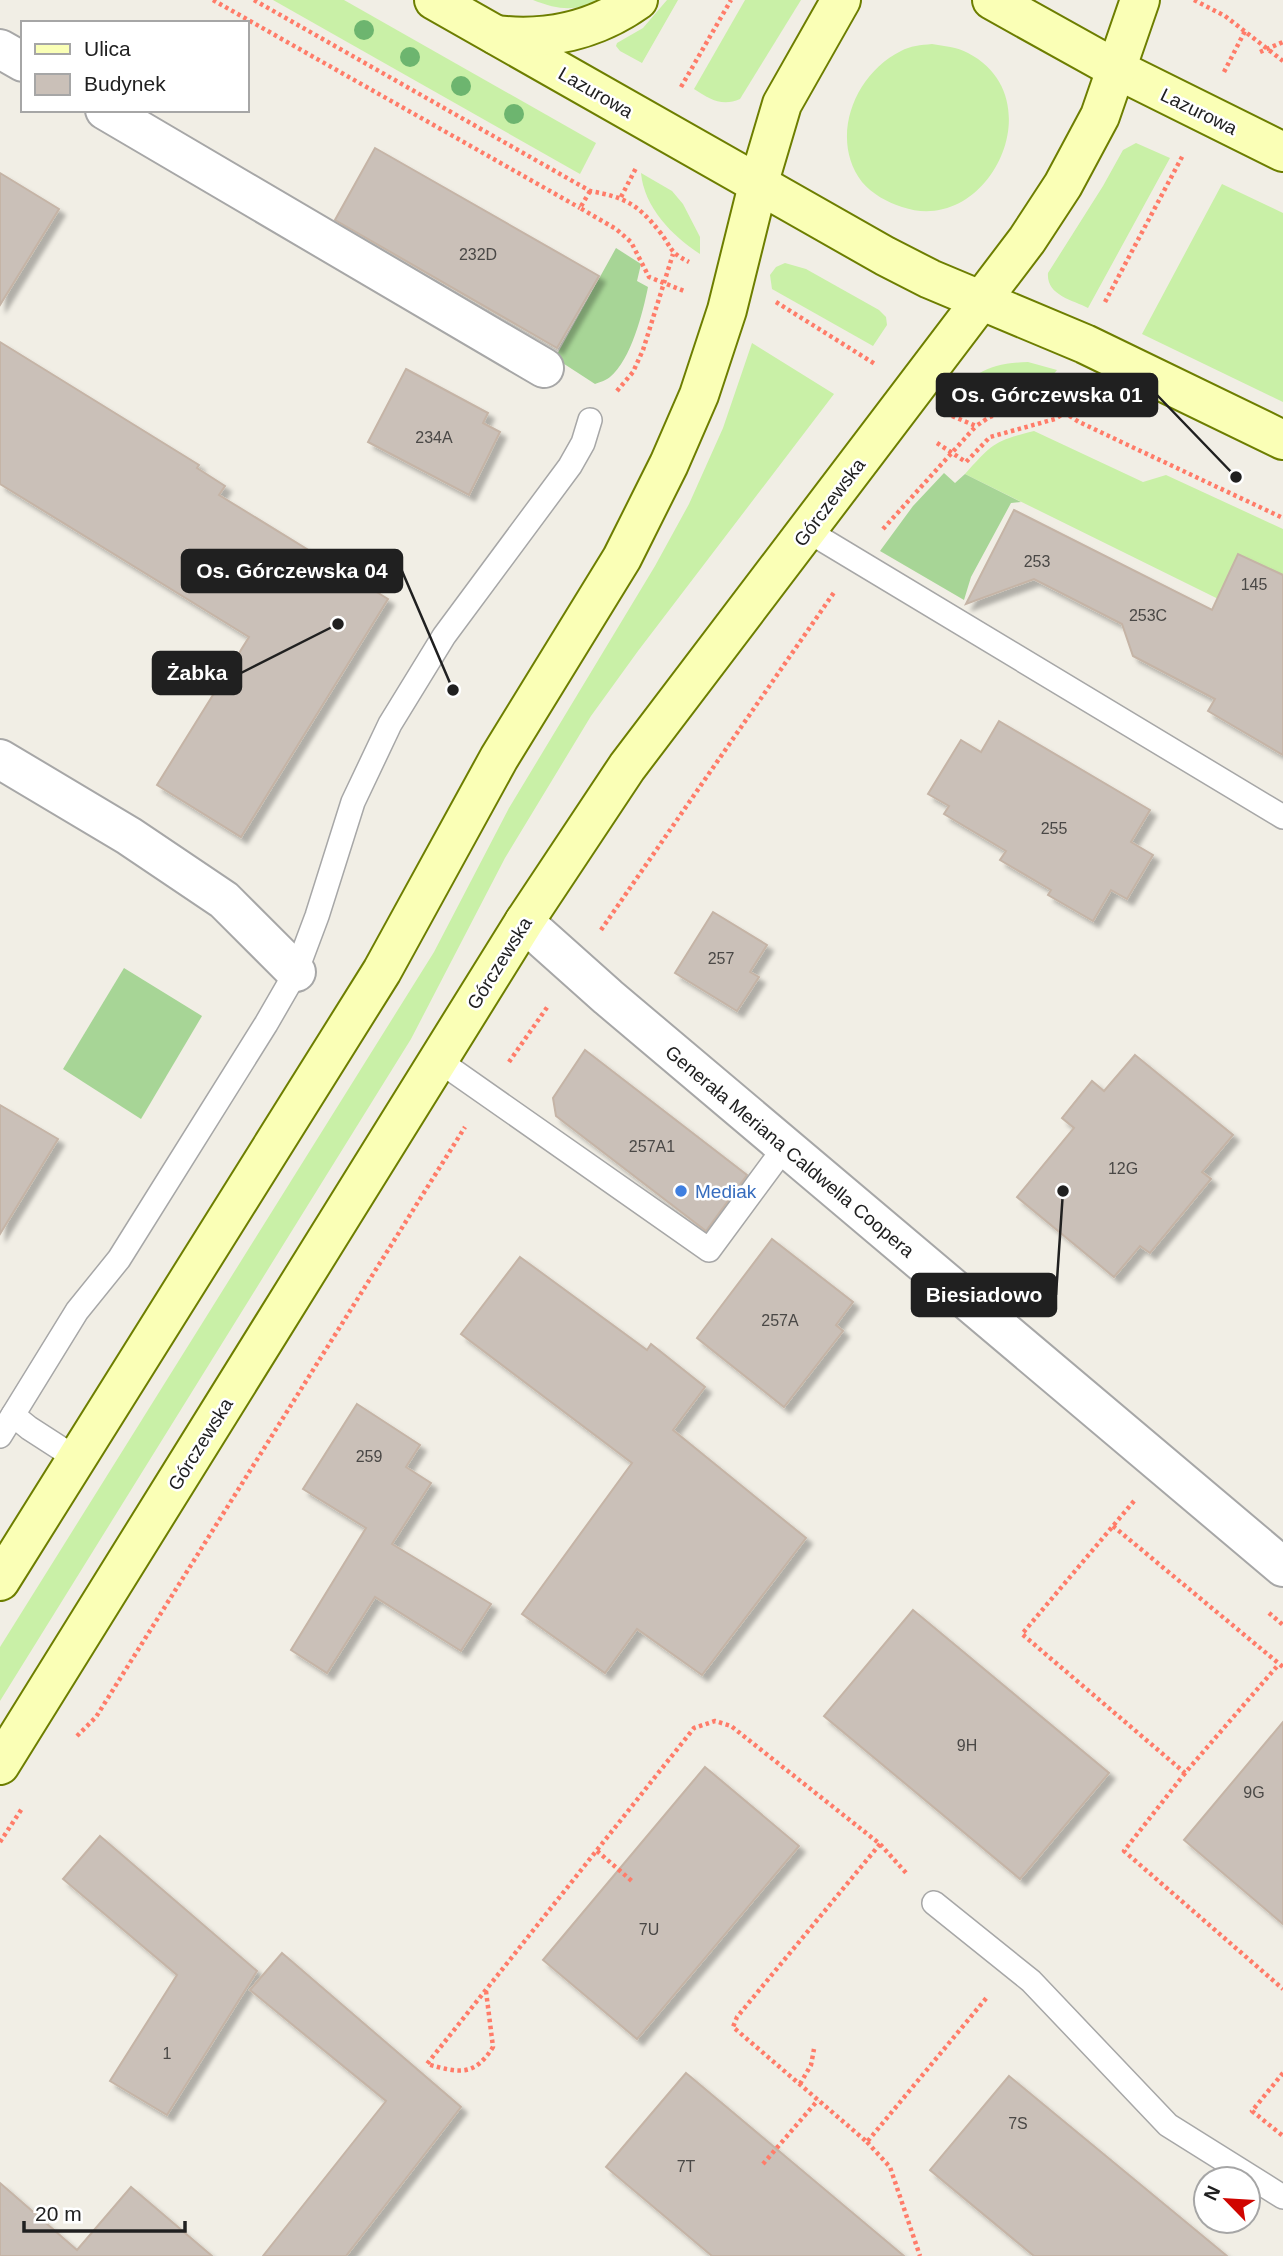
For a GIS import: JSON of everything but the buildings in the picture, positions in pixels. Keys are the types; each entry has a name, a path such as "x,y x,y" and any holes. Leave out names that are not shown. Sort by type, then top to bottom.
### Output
{"main road":[{"name":"Lazurowa","path":"434,0 885,256 983,301"},
{"path":"494,34 527,38 577,29 619,13 638,0"},
{"path":"0,1581 382,971 499,758 622,558 669,464 699,395 727,310 758,185 782,104 841,0"},
{"name":"Lazurowa","path":"992,0 1116,69 1283,152"},
{"path":"1116,69 1140,0"},
{"name":"Górczewska","path":"0,1765 524,922 627,766 1027,240 1063,185 1100,116 1116,69"},
{"path":"983,301 1085,344 1283,440"}],"street":[{"path":"0,49 21,61"},
{"path":"107,112 544,368"},
{"path":"0,759 129,836 224,900 296,972"},
{"name":"Generała Meriana Caldwella Coopera","path":"524,922 574,968 1283,1567"}],"lane":[{"path":"0,1436 77,1311 119,1259 266,1024 296,972 317,916 353,802 390,724 444,636 570,466 583,443 590,420"},
{"path":"808,531 1283,817"},
{"path":"438,1060 709,1250 785,1147"},
{"path":"13,1415 77,1459"},
{"path":"933,1903 1031,1981 1168,2125 1283,2197"}],"path":[{"path":"213,0 616,229 631,242 649,277 693,295"},
{"path":"254,0 590,191 621,197 653,224 673,254 692,263"},
{"path":"680,88 731,0"},
{"path":"1194,0 1226,16 1283,61"},
{"path":"1228,64 1245,31"},
{"path":"1260,52 1283,42"},
{"path":"1102,308 1182,156"},
{"path":"621,197 639,162"},
{"path":"580,208 590,191"},
{"path":"590,420 633,372 673,254"},
{"path":"771,298 862,354"},
{"path":"70,1743 96,1717 487,1094 856,560 976,426 990,416 1029,407 1051,396 1065,379"},
{"path":"1051,396 1065,413 1079,422 1283,518"},
{"path":"937,443 966,462 990,437 1055,419 1091,397"},
{"path":"945,413 976,426"},
{"path":"1129,1507 1023,1634 1185,1773"},
{"path":"1114,1525 1281,1666 1185,1773 1124,1851 1283,1989"},
{"path":"486,1991 494,2047 483,2063 472,2070 447,2070 427,2064 694,1728 715,1721 731,1726 880,1844 933,1903"},
{"path":"0,1842 30,1796"},
{"path":"880,1844 737,2017 733,2027 867,2142 890,2167 920,2256"},
{"path":"597,1851 634,1882"},
{"path":"867,2142 1012,1966"},
{"path":"800,2084 811,2065 814,2049"},
{"path":"1283,2073 1252,2111 1283,2136"},
{"path":"764,2164 818,2100"}],"green space":[{"path":"273,0 344,0 596,143 580,174"},
{"path":"533,0 603,0 568,8"},
{"path":"667,0 678,0 642,63 620,51 617,43 643,28"},
{"path":"745,0 801,0 740,99 716,101 694,89"},
{"path":"932,44 968,53 994,74 1007,100 1008,129 1000,158 984,183 961,202 933,211 902,207 885,200 866,186 852,165 847,128 859,91 884,61 912,47"},
{"path":"1136,143 1170,158 1088,308 1056,292 1048,280 1048,273 1123,150"},
{"path":"641,173 672,191 683,204 700,237 700,254 679,239 661,220 643,186"},
{"path":"1222,184 1283,213 1283,402 1142,334"},
{"path":"616,248 641,264 637,281 648,287 639,322 624,359 610,377 595,384 555,358"},
{"path":"785,263 806,269 879,310 886,317 887,325 873,346 772,289 770,275 776,267"},
{"path":"752,343 834,394 591,716 505,858 411,1039 0,1701 0,1647 434,952 509,808 655,566 689,504 723,428"},
{"path":"1028,362 1057,370 1037,390 1017,400 982,407 948,403 965,384 982,372 1002,365"},
{"path":"1034,431 1143,482 1166,475 1283,529 1283,631 965,474 995,445"},
{"path":"944,473 955,483 965,474 1021,502 1011,503 971,577 964,600 880,551 913,506"},
{"path":"124,968 202,1016 141,1119 63,1069"}],"place":[{"name":"Os. Górczewska 01","path":"1236,477"},
{"name":"Żabka","path":"338,624"},
{"name":"Os. Górczewska 04","path":"453,690"},
{"name":"Mediak","path":"681,1191"},
{"name":"Biesiadowo","path":"1063,1191"}]}
